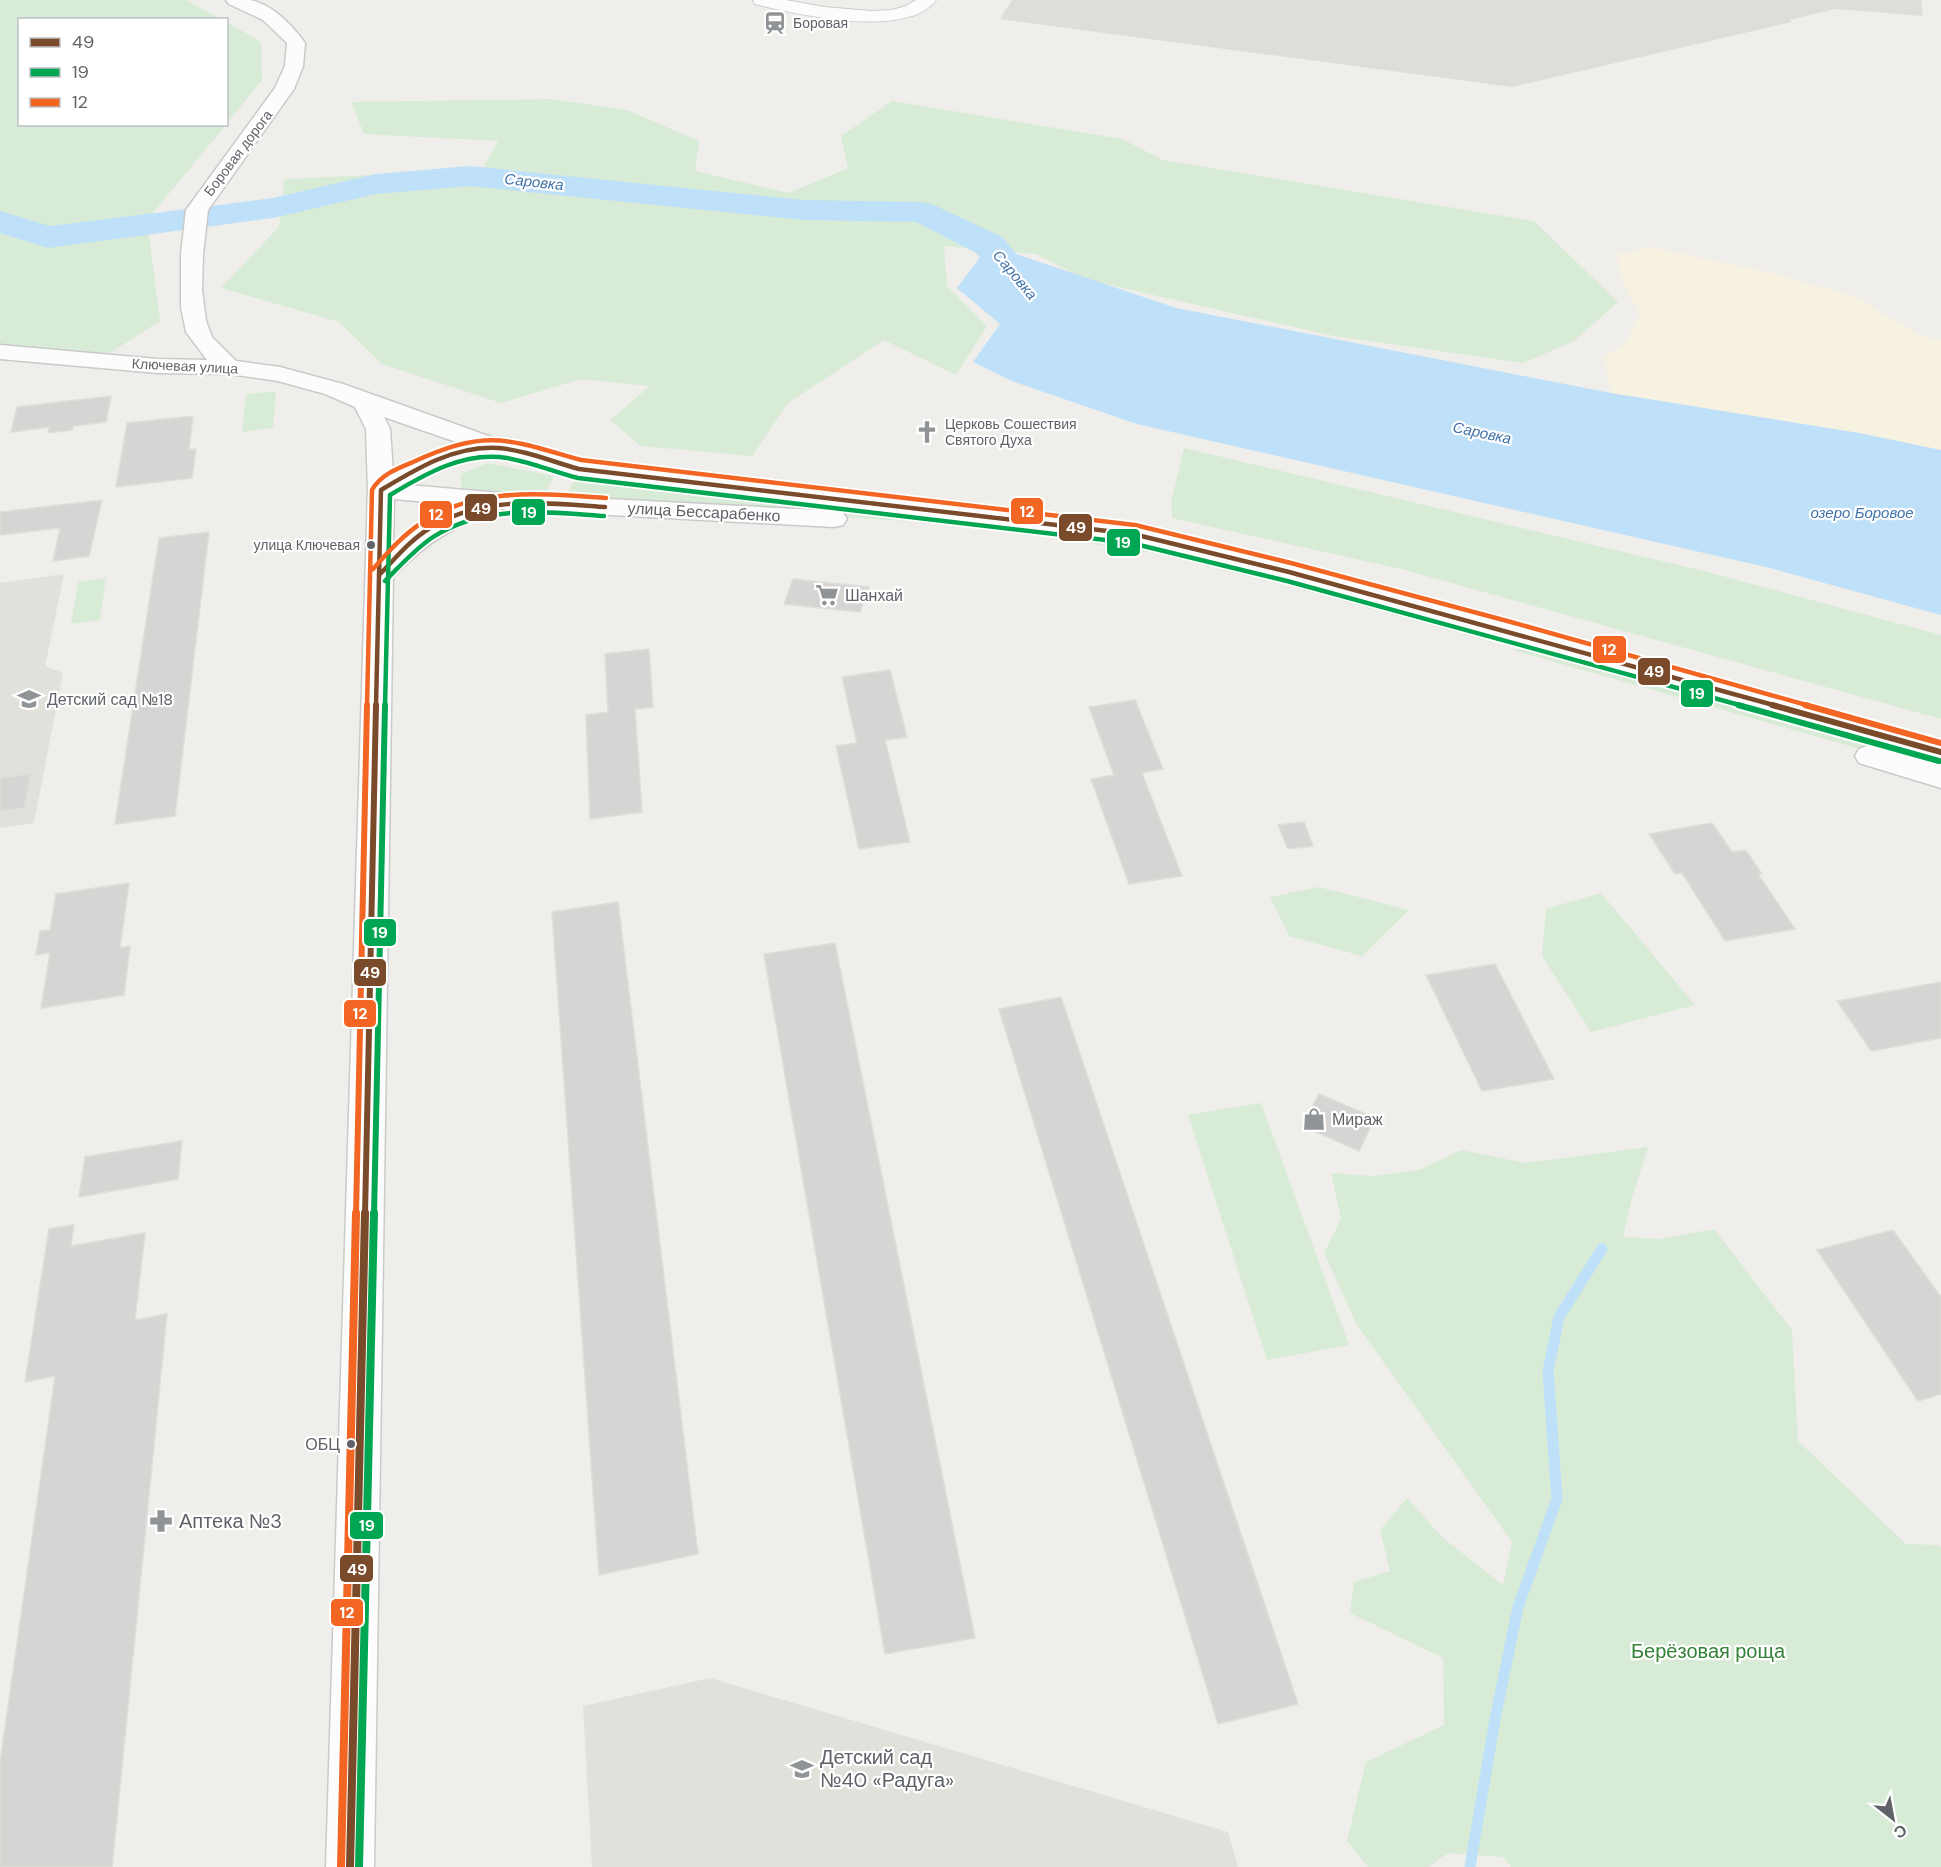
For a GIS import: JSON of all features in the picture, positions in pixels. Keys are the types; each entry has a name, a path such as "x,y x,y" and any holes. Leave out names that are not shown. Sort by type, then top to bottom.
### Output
{"main road":[{"name":"Боровая дорога","path":"229,367 207,346 196,329 191,292 197,210 285,89 294,66 296,43 285,26 264,12 235,0"},
{"name":"Ключевая улица","path":"0,352 158,366 229,367 307,380 365,402"},
{"name":"улица Бессарабенко","path":"365,402 499,448 579,468 639,477 995,516 1133,534 1289,572 1941,777"},
{"path":"350,1867 381,490 378,429 365,402"},
{"name":"улица Бессарабенко","path":"381,490 411,472 450,455 474,449 499,448"},
{"name":"улица Бессарабенко","path":"381,490 514,502 895,523 1105,547 1504,640 1941,752"},
{"name":"улица Бессарабенко","path":"379,575 406,547 437,523 477,508 514,502"}],"street":[{"path":"761,0 867,16 896,14 920,7 928,0"}],"shaded area":[{"path":"1012,0 1921,0 1923,16 1836,9 1789,20 1792,22 1512,87 1000,19"},
{"name":"Детский сад №18","path":"64,574 45,666 63,673 34,823 0,828 0,583"},
{"name":"Детский сад №40 «Радуга»","path":"710,1678 1228,1832 1238,1867 592,1867 583,1706"}],"green space":[{"path":"0,0 186,0 219,18 18,18 18,126 225,126 147,220 160,321 107,355 0,347"},
{"path":"228,23 261,42 262,80 228,122"},
{"path":"551,99 627,110 699,141 695,171 789,193 848,168 841,136 892,101 1122,139 1163,160 1534,221 1618,302 1574,341 1523,363 1334,336 1087,280 1036,254 944,246 947,286 987,326 956,375 884,340 788,403 752,456 641,446 610,420 650,386 581,379 501,403 382,364 339,322 221,288 279,227 284,179 482,170 498,141 364,134 351,102"},
{"path":"276,391 273,428 242,432 246,394"},
{"path":"1184,448 1708,572 1941,635 1941,719 1401,569 1172,518 1171,502"},
{"path":"488,463 554,476 543,497 461,489 461,474"},
{"path":"574,481 678,488 985,519 984,526 564,499"},
{"path":"999,521 1128,541 1271,573 1267,581 1158,554 997,528"},
{"path":"106,578 100,620 71,624 78,582"},
{"path":"1296,580 1495,635 1492,642 1292,587"},
{"path":"1518,643 1597,663 1941,761 1941,772 1516,651"},
{"path":"1319,887 1409,910 1362,956 1289,936 1270,897"},
{"path":"1601,893 1695,1005 1591,1032 1542,956 1546,909"},
{"path":"1261,1103 1349,1345 1267,1360 1188,1115"},
{"name":"Берёзовая роща","path":"1648,1147 1623,1237 1661,1239 1714,1229 1792,1330 1798,1441 1906,1544 1941,1547 1941,1867 1511,1867 1503,1857 1448,1853 1428,1867 1368,1867 1347,1841 1366,1762 1444,1725 1443,1658 1350,1613 1354,1582 1390,1571 1380,1530 1407,1498 1443,1538 1503,1585 1512,1542 1357,1325 1324,1253 1341,1219 1331,1173 1372,1176 1419,1170 1461,1150 1525,1163"}],"sand":[{"path":"1650,247 1760,270 1854,296 1923,337 1941,340 1941,450 1859,433 1611,393 1604,358 1626,342 1640,314 1624,285 1616,255"}],"water":[{"name":"озеро Боровое","path":"989,245 1176,308 1611,393 1859,433 1941,450 1941,615 1770,568 1137,424 1012,381 973,362 1000,324 957,288"}],"building":[{"path":"111,396 106,422 73,426 72,430 48,433 49,427 11,432 17,407"},
{"path":"193,416 189,450 196,449 192,478 116,487 127,423"},
{"path":"102,500 89,556 53,561 60,528 0,535 0,512"},
{"path":"209,532 175,816 115,824 159,538"},
{"name":"Шанхай","path":"793,579 869,587 860,612 784,604"},
{"path":"649,649 653,707 635,709 642,812 590,819 586,715 608,712 605,654"},
{"path":"890,670 907,737 885,740 910,842 859,849 836,746 857,743 842,677"},
{"path":"1135,700 1163,769 1142,773 1182,876 1129,884 1091,779 1114,775 1089,707"},
{"path":"31,774 24,808 0,811 0,778"},
{"path":"1304,822 1313,846 1288,849 1278,825"},
{"path":"1712,823 1732,852 1746,850 1762,874 1758,874 1795,929 1725,941 1682,873 1675,874 1649,834"},
{"path":"129,883 120,948 130,946 124,995 41,1008 50,953 36,955 40,931 50,930 56,894"},
{"path":"618,902 698,1554 599,1575 552,912"},
{"path":"835,943 975,1638 885,1654 764,954"},
{"path":"1495,964 1554,1079 1482,1091 1426,975"},
{"path":"1941,982 1941,1038 1871,1051 1837,1001"},
{"path":"1061,997 1298,1704 1218,1724 999,1009"},
{"path":"1319,1094 1375,1118 1359,1151 1302,1126"},
{"path":"182,1141 178,1179 79,1197 85,1157"},
{"path":"74,1225 71,1246 145,1233 135,1320 167,1314 112,1867 0,1867 0,1763 55,1376 25,1382 49,1229"},
{"path":"1893,1230 1941,1297 1941,1394 1918,1401 1817,1250"}],"waterway":[{"name":"Саровка","path":"0,222 48,237 273,208 376,184 470,176 803,210 922,212 989,245 1038,302"},
{"path":"1470,1867 1495,1719 1518,1607 1557,1499 1548,1371 1559,1317 1602,1249"}],"transit line":[{"name":"12","path":"341,1867 372,490 382,478 403,466 453,445 489,438 531,446 581,460 1135,525 1291,563 1511,622 1941,743"},
{"name":"49","path":"350,1867 381,490 408,474 451,454 482,448 498,448 579,469 1133,534 1289,572 1509,631 1941,752"},
{"name":"19","path":"359,1867 390,495 427,474 455,463 469,459 497,457 578,478 1131,543 1287,581 1507,640 1939,761"},
{"name":"12","path":"373,569 403,538 423,522 444,510 465,502 488,497 535,494 606,498"},
{"name":"49","path":"379,575 403,550 430,528 450,517 471,510 515,503 605,507"},
{"name":"19","path":"385,581 433,537 452,526 473,519 516,512 604,516"}],"place":[{"name":"Боровая","path":"775,23"},
{"name":"Церковь Сошествия Святого Духа","path":"927,432"},
{"name":"улица Ключевая","path":"371,545"},
{"name":"Шанхай","path":"827,595"},
{"name":"Детский сад №18","path":"29,699"},
{"name":"Мираж","path":"1314,1119"},
{"name":"ОБЦ","path":"351,1444"},
{"name":"Аптека №3","path":"161,1521"},
{"name":"Детский сад №40 «Радуга»","path":"802,1769"}]}
